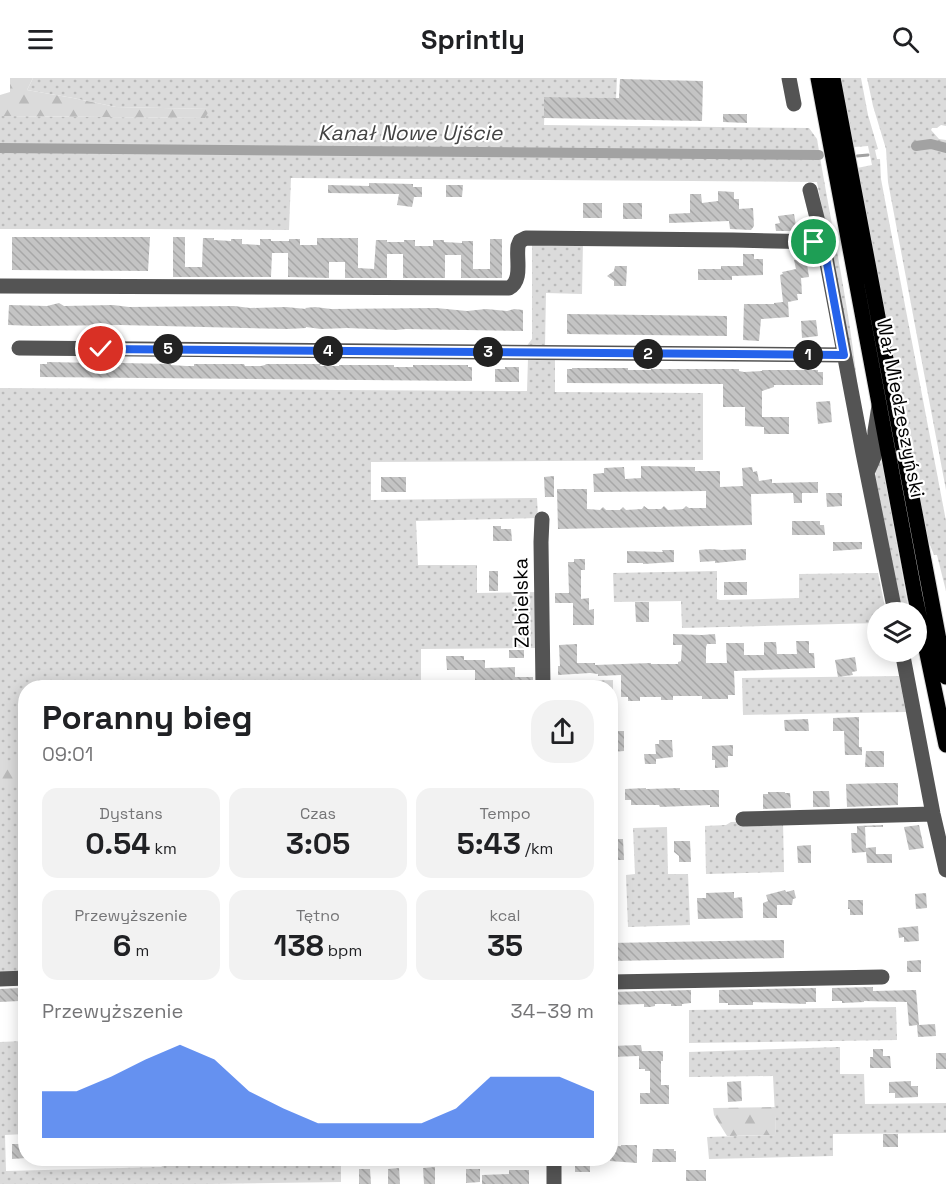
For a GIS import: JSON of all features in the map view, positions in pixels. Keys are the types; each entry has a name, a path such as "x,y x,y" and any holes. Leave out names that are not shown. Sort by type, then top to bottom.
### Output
{"main road":[{"name":"Wał Miedzeszyński","path":"818,78 919,617 946,745"},
{"name":"Wał Miedzeszyński","path":"833,78 946,677"}],"street":[{"path":"789,78 794,104"},
{"path":"810,190 823,242 893,602"},
{"path":"0,286 509,288 517,282 518,246 520,241 526,238 823,242"},
{"path":"19,348 844,355"},
{"path":"867,473 874,457 879,406"},
{"name":"Zabielska","path":"542,519 543,680"},
{"path":"904,662 946,870"},
{"path":"743,819 933,814"},
{"path":"618,973 661,972"},
{"path":"618,982 882,977"},
{"path":"0,979 18,978"},
{"path":"554,1166 554,1184"}],"green space":[{"path":"10,78 33,78 27,90 116,107 210,109 205,118 0,116 0,95 10,92"},
{"path":"33,78 617,78 616,98 545,97 544,125 809,128 817,139 846,302 859,401 817,182 291,178 289,230 0,229 0,116 204,118 209,109 116,107 27,90"},
{"path":"840,78 861,78 868,115 878,149 875,150 877,159 880,159 881,179 946,521 946,591 937,555 934,555 924,530 857,168 872,165 868,146 854,147"},
{"path":"867,78 946,78 946,126 941,125 931,130 939,139 946,140 946,490 888,182 886,149"},
{"path":"532,242 583,242 582,294 546,293 545,347 526,347 532,339"},
{"path":"528,359 555,359 555,392 703,393 703,460 371,462 371,500 537,498 538,518 416,521 418,565 477,565 477,593 539,592 538,648 421,649 421,680 18,680 18,762 0,762 0,388 527,391"},
{"path":"878,463 882,463 907,602 898,602 874,480"},
{"path":"717,571 717,599 720,600 799,598 799,574 878,573 884,602 867,602 867,623 682,628 681,601 614,602 613,573"},
{"path":"899,676 906,712 743,715 742,678"},
{"path":"0,762 18,762 18,786 0,786"},
{"path":"0,786 18,786 18,972 0,973"},
{"path":"783,821 784,872 706,874 705,826 726,825 731,822"},
{"path":"667,827 668,874 688,874 690,925 628,927 626,875 635,874 633,828"},
{"path":"896,1007 897,1040 689,1043 689,1010"},
{"path":"18,1041 18,1134 5,1135 6,1171 163,1166 341,1166 341,1182 0,1184 0,1042"},
{"path":"840,1047 840,1074 864,1074 865,1104 946,1103 946,1133 833,1134 833,1156 709,1159 707,1137 776,1135 773,1076 689,1077 689,1052"},
{"path":"775,1107 776,1135 727,1136 714,1115 713,1108"}],"building":[{"path":"620,79 703,81 702,121 544,118 544,97 619,98"},
{"path":"723,114 747,114 747,123 723,122"},
{"path":"369,183 413,184 413,187 422,187 422,197 414,197 412,207 397,205 399,194 328,193 328,185 369,186"},
{"path":"446,185 463,185 462,197 446,197"},
{"path":"718,191 734,192 734,199 739,199 739,209 753,208 754,226 751,230 730,229 729,221 669,223 669,214 690,213 690,194 701,194 702,203 718,201"},
{"path":"583,203 602,203 602,218 583,218"},
{"path":"623,203 642,203 642,219 623,219"},
{"path":"794,214 797,231 776,231 775,224 780,223 778,216"},
{"path":"12,237 150,237 148,271 12,270"},
{"path":"173,237 185,237 185,267 202,267 203,238 231,241 231,239 242,239 242,244 260,245 260,239 289,241 289,239 300,239 300,245 317,245 317,238 358,238 358,268 374,269 376,240 404,242 404,240 415,240 415,246 433,246 433,240 462,243 462,241 473,241 473,269 490,269 490,239 502,239 502,278 461,278 461,255 445,255 445,278 403,278 403,254 387,254 387,278 345,278 345,262 329,262 329,278 288,277 288,253 272,253 271,277 173,277"},
{"path":"743,254 754,254 754,259 763,259 763,275 732,276 732,280 698,280 698,269 743,266"},
{"path":"806,258 809,277 801,278 802,294 797,294 798,300 788,302 789,317 761,319 759,341 743,340 744,304 783,302 780,275 783,274 782,272 796,269 794,260"},
{"path":"615,266 627,266 626,286 614,286 614,281 607,276 614,271"},
{"path":"59,303 64,306 129,307 436,308 467,311 514,309 523,310 523,331 8,325 9,305 47,306"},
{"path":"567,314 727,316 727,336 567,334"},
{"path":"816,320 818,336 802,338 801,321"},
{"path":"47,362 186,366 194,366 194,364 394,365 394,367 468,365 472,367 472,381 40,377 40,364 47,364"},
{"path":"505,367 519,367 519,382 495,382 495,369 505,369"},
{"path":"567,369 739,369 744,372 818,370 818,372 823,372 823,385 774,385 762,391 762,417 789,417 789,434 764,434 764,427 745,426 745,407 723,407 723,384 567,383"},
{"path":"830,401 832,422 818,424 816,402"},
{"path":"641,466 695,467 695,471 720,471 720,487 743,486 742,468 752,467 753,472 757,471 759,481 772,479 772,483 818,482 818,493 802,493 802,503 794,503 793,493 751,494 752,525 558,529 557,489 587,489 587,509 600,510 603,507 606,510 620,510 623,507 626,510 642,509 644,506 648,509 661,509 664,506 668,510 683,509 686,506 706,508 706,491 594,492 593,474 604,473 604,468 624,467 625,479 641,478"},
{"path":"554,476 554,497 545,497 544,477"},
{"path":"381,477 406,477 406,492 381,492"},
{"path":"826,493 842,493 842,506 827,507"},
{"path":"792,521 820,521 820,525 824,525 825,535 792,535"},
{"path":"493,526 511,529 512,541 493,541"},
{"path":"833,542 862,542 862,549 833,551"},
{"path":"746,549 746,560 700,562 699,550"},
{"path":"662,550 674,550 674,562 627,563 627,551 663,552"},
{"path":"574,559 585,559 585,570 581,570 581,599 589,598 589,610 594,609 594,625 573,625 573,603 555,603 555,593 569,593 568,562 574,562"},
{"path":"489,571 498,571 498,591 489,591"},
{"path":"724,582 747,582 747,595 724,595"},
{"path":"635,602 649,602 649,622 636,622"},
{"path":"673,634 715,634 716,644 707,644 706,647 706,663 727,663 726,643 744,643 744,655 764,655 764,642 776,642 777,654 797,654 796,641 809,641 809,653 814,653 815,668 734,671 735,695 728,695 728,699 673,696 673,700 661,700 661,697 640,697 640,701 628,701 628,697 621,697 621,675 598,676 598,674 590,673 558,675 559,645 577,644 577,663 595,663 595,665 678,664 681,661 682,645 673,645"},
{"path":"509,650 524,650 524,658 509,658"},
{"path":"446,656 464,656 464,660 485,660 485,668 515,667 515,677 533,677 533,680 475,680 475,670 447,670"},
{"path":"855,657 857,671 852,672 853,675 838,677 835,660"},
{"path":"859,717 859,747 862,747 862,755 845,755 844,731 833,731 833,718"},
{"path":"808,719 809,731 785,731 784,720"},
{"path":"618,731 624,731 624,751 618,751"},
{"path":"659,740 672,740 673,757 656,759 656,764 645,764 644,754 656,754 655,744 659,744"},
{"path":"733,745 733,756 728,756 728,767 715,768 715,760 712,760 712,746"},
{"path":"866,751 884,751 884,767 865,767"},
{"path":"898,783 898,805 847,807 846,784"},
{"path":"625,789 719,790 719,807 631,805 631,800 625,800"},
{"path":"813,791 829,791 830,807 813,807"},
{"path":"768,792 790,793 791,808 763,809 763,794 768,794"},
{"path":"883,825 883,827 865,827 866,848 876,847 876,854 892,854 892,863 867,863 866,852 852,853 851,833 857,833 857,826"},
{"path":"919,825 924,848 909,850 904,827"},
{"path":"618,839 623,839 624,860 618,860"},
{"path":"674,841 690,841 691,862 679,862 679,856 674,852"},
{"path":"811,845 811,863 798,863 797,846"},
{"path":"785,890 786,892 794,890 796,898 793,899 792,905 777,905 777,918 763,918 763,903 768,901 766,895"},
{"path":"734,892 734,898 742,897 743,918 698,919 697,898 706,898 706,893"},
{"path":"926,893 927,908 916,909 915,894"},
{"path":"848,900 863,900 863,915 850,915"},
{"path":"918,926 919,941 904,942 904,937 899,938 898,928"},
{"path":"784,940 784,958 618,961 618,943"},
{"path":"921,960 921,972 907,972 907,961"},
{"path":"873,987 873,991 916,990 919,1025 935,1024 936,1036 918,1037 917,1025 909,1026 907,1002 842,1003 842,1001 832,1001 832,988"},
{"path":"18,988 18,1001 0,1002 0,989"},
{"path":"816,988 816,1002 806,1002 806,1004 753,1002 753,1005 728,1005 728,1003 719,1003 719,990"},
{"path":"691,990 691,1003 682,1004 682,1006 655,1004 650,1007 644,1007 644,1004 618,1005 618,992"},
{"path":"641,1045 642,1051 663,1051 661,1085 669,1085 669,1104 640,1104 640,1093 650,1093 650,1071 639,1069 639,1056 618,1057 618,1046"},
{"path":"873,1049 883,1049 883,1056 890,1056 891,1068 870,1068"},
{"path":"936,1053 946,1053 946,1069 936,1069"},
{"path":"741,1081 742,1101 728,1102 727,1082"},
{"path":"911,1081 911,1086 918,1086 918,1097 895,1098 895,1093 889,1093 889,1082"},
{"path":"883,1134 898,1134 898,1147 883,1147"},
{"path":"12,1144 18,1144 18,1159 12,1159"},
{"path":"637,1145 637,1163 618,1162 618,1146"},
{"path":"653,1149 674,1149 676,1162 652,1162"},
{"path":"575,1166 590,1166 590,1172 575,1172"},
{"path":"435,1167 435,1184 424,1184 423,1168"},
{"path":"399,1168 400,1184 388,1184 388,1169"},
{"path":"359,1169 370,1169 371,1184 359,1184"},
{"path":"466,1169 480,1169 480,1182 466,1183"},
{"path":"509,1170 529,1170 529,1184 482,1184 482,1175 509,1174"},
{"path":"686,1170 706,1170 706,1181 686,1181"}],"waterway":[{"name":"Kanał Nowe Ujście","path":"916,146 931,144 946,148"},
{"name":"Kanał Nowe Ujście","path":"0,148 819,155"},
{"name":"Kanał Nowe Ujście","path":"857,156 868,155"}],"route":[{"path":"101,349 844,355 823,242 814,242"}]}
